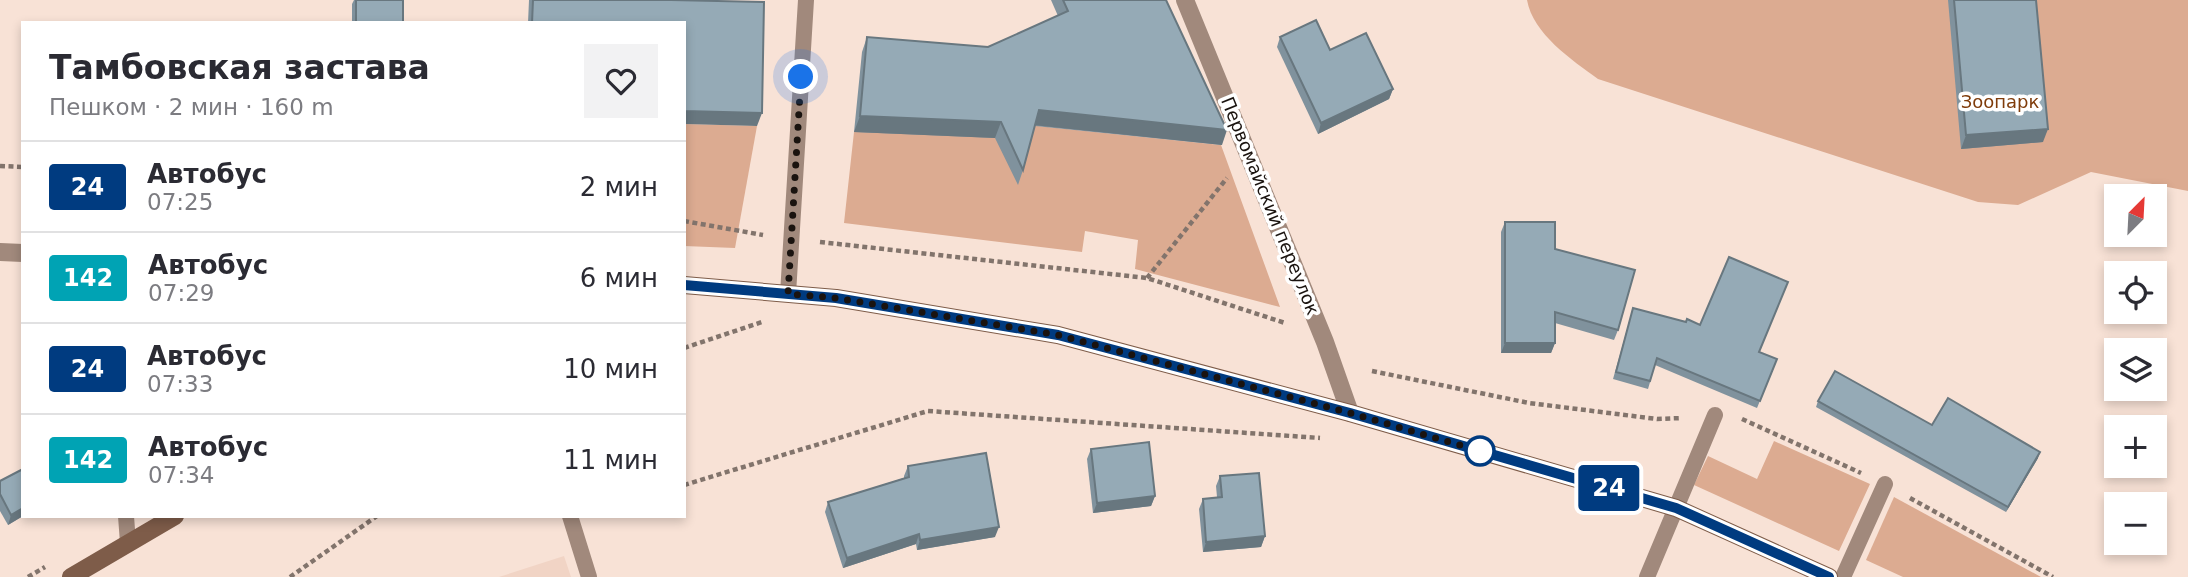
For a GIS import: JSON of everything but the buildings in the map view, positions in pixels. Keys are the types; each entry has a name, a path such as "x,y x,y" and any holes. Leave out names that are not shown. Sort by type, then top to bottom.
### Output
{"main road":[{"path":"686,285 836,298 1058,335 1350,413 1676,508 1829,577"},
{"path":"71,577 172,518"}],"street":[{"name":"Первомайский переулок","path":"1185,0 1325,342 1350,413"},
{"path":"0,252 21,253"}],"lane":[{"path":"788,294 806,0"},
{"path":"1647,577 1716,415"},
{"path":"1843,577 1885,484"},
{"path":"126,518 128,543"},
{"path":"571,518 589,577"}],"path":[{"path":"1147,278 1247,153"},
{"path":"0,166 21,167"},
{"path":"686,222 792,239 1147,278 1291,326"},
{"path":"686,484 928,411 1325,438"},
{"path":"290,577 374,518"}],"shaded area":[{"path":"564,556 571,577 499,577"}],"green space":[{"name":"Зоопарк","path":"1527,0 2188,0 2188,191 2167,187 2167,184 2152,184 2091,172 2018,205 1978,202 1598,79 1545,35"},
{"path":"686,124 757,126 735,248 686,246"},
{"path":"1028,125 1221,145 1280,307 1135,269 1138,240 1085,231 1082,252 844,223 854,132"},
{"path":"1774,441 1870,484 1839,551 1694,485 1708,456 1757,479"},
{"path":"1894,497 2041,577 1903,577 1866,560"}],"bus line":[{"name":"24","path":"686,285 836,298 1058,335 1350,413 1676,508 1829,577"}],"route":[{"path":"801,77 788,294 836,298 1058,335 1350,413 1480,451"}]}
